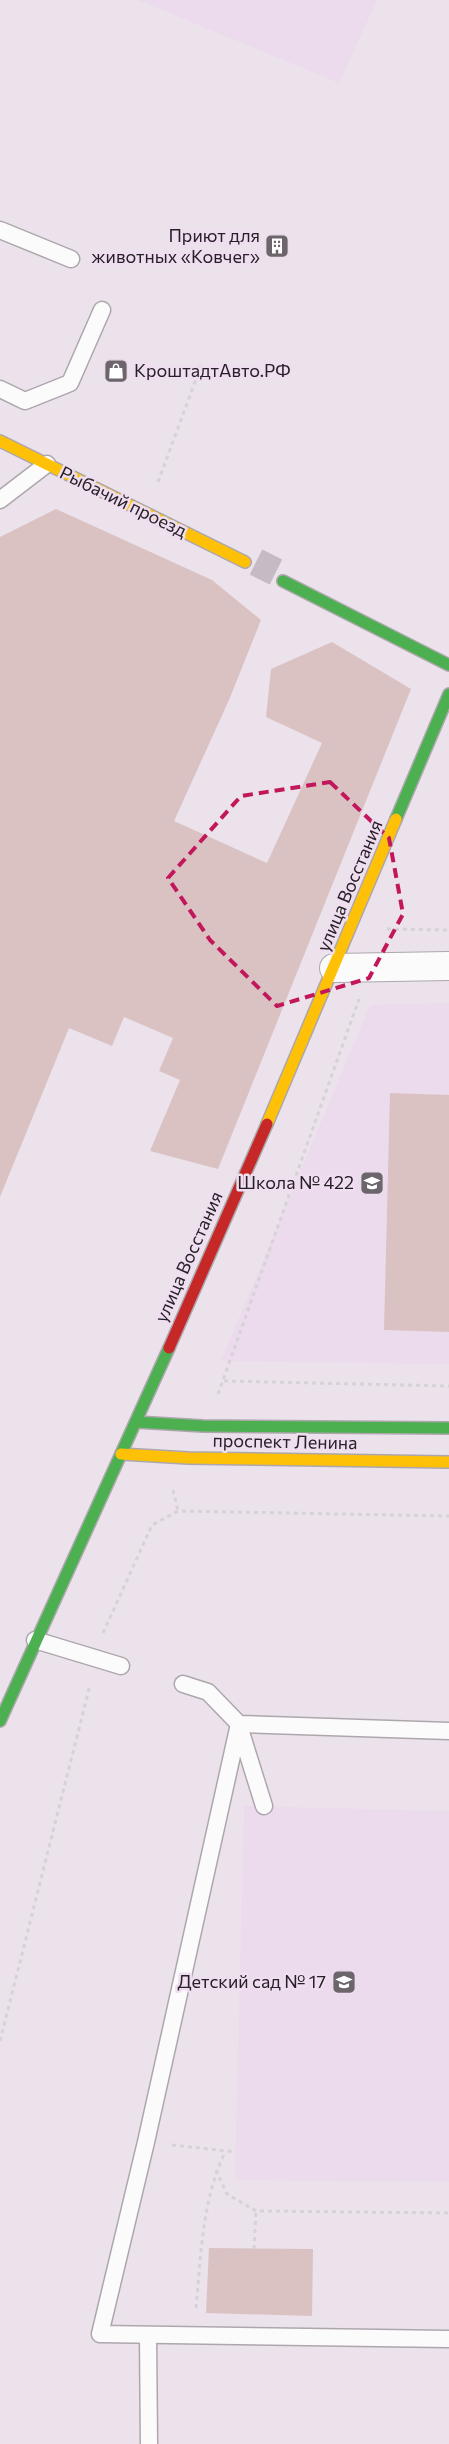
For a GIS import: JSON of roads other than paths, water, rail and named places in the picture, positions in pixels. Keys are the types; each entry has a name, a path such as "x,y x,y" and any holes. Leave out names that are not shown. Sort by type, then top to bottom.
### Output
{"street":[{"name":"Рыбачий проезд","path":"0,441 449,665"},
{"name":"улица Восстания","path":"2,1710 136,1422 334,968 449,694"},
{"path":"334,968 449,966"},
{"name":"проспект Ленина","path":"136,1422 203,1426 449,1428"},
{"name":"проспект Ленина","path":"121,1454 188,1458 449,1462"}],"lane":[{"path":"0,230 71,259"},
{"path":"0,389 25,401 70,383 102,310"},
{"path":"0,500 46,464"},
{"path":"35,1640 121,1666"},
{"path":"183,1684 208,1692 239,1724 264,1806"},
{"path":"239,1724 449,1731"},
{"path":"239,1724 146,2142 100,2334 449,2339"},
{"path":"148,2336 148,2444"}],"tunnel":[{"path":"256,562 276,572"}],"place":[{"name":"Приют для животных «Ковчег»","path":"277,246"},
{"name":"КроштадтАвто.РФ","path":"116,371"},
{"name":"Школа № 422","path":"372,1183"},
{"name":"Детский сад № 17","path":"344,1982"}]}
